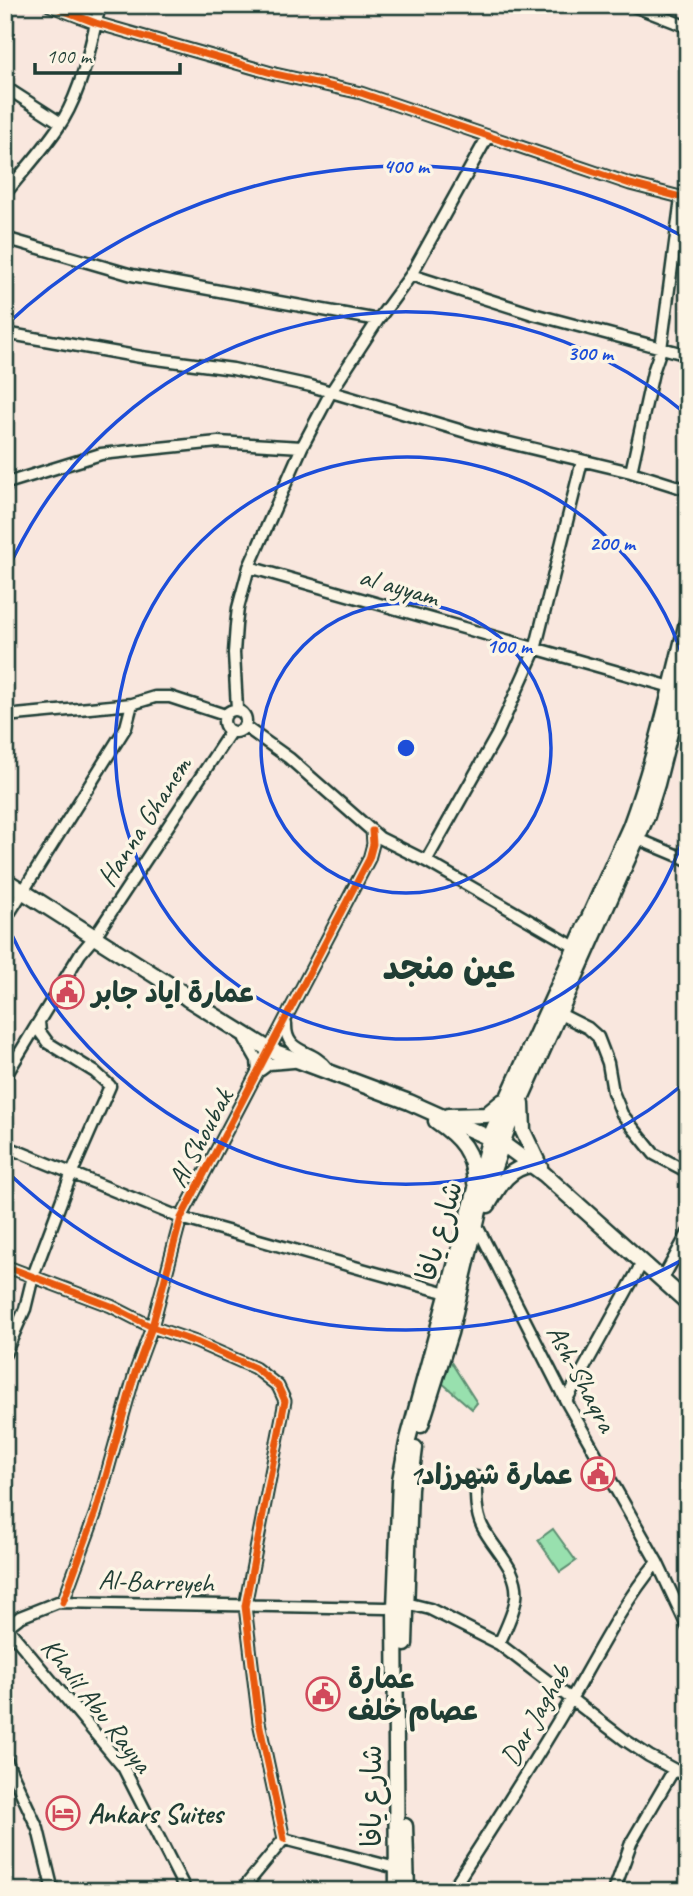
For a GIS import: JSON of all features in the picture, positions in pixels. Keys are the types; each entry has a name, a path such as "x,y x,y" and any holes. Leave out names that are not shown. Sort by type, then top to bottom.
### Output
{"main road":[{"name":"شارع يافا","path":"397,1891 400,1480 416,1406 476,1191 575,947 631,827 680,690 688,618"},
{"name":"شارع يافا","path":"516,1095 559,1014 638,839 657,784 688,661"},
{"path":"5,880 96,935 241,1033 301,1062 409,1102 496,1141 544,1174 688,1303"},
{"path":"174,988 272,1047 346,1078"},
{"path":"442,1116 486,1115 516,1095 521,1109 523,1130 544,1174"},
{"path":"409,1102 455,1134 462,1143 471,1161 476,1191"},
{"name":"شارع يافا","path":"407,1891 400,1607 413,1457 450,1333 496,1141"},
{"path":"476,1224 510,1174 516,1168 532,1165"}],"street":[{"path":"49,5 96,23 275,74 361,93 684,199 661,349 653,372 631,472"},
{"path":"5,194 61,122 80,81 100,5"},
{"path":"631,5 688,27"},
{"path":"5,87 61,122"},
{"path":"237,709 230,710 225,715 225,726 231,731 239,731 244,726 245,716 237,709 234,653 237,617 249,567 302,447 331,392 411,275 488,136"},
{"path":"5,238 132,275 378,320"},
{"path":"411,275 533,314 688,355"},
{"path":"5,333 141,357 233,369 331,392 476,435 631,472 688,490"},
{"path":"5,489 7,483 101,454 218,442 302,447"},
{"path":"426,861 497,735 536,650 582,461"},
{"name":"al ayyam","path":"249,567 680,690"},
{"path":"5,716 132,704 155,697 170,697 225,715"},
{"path":"5,920 126,727 132,704"},
{"path":"244,726 289,758 380,838 394,843 575,947"},
{"name":"Hanna Ghanem","path":"5,1077 80,954 96,935 231,731"},
{"name":"Al Shoubak","path":"63,1602 96,1512 135,1373 152,1327 181,1218 369,859 373,844 372,831"},
{"path":"638,839 688,860"},
{"path":"369,859 377,849 394,843"},
{"path":"559,1014 588,1028 598,1037 622,1114 654,1154 688,1172"},
{"path":"286,1020 285,1033 292,1046 321,1060 327,1068"},
{"path":"5,1354 24,1309 33,1276 71,1175 110,1086 95,1072 48,1043 40,1032 39,1021"},
{"path":"241,1033 251,1045 258,1072"},
{"path":"258,1072 269,1064 301,1062"},
{"path":"5,1146 181,1218 447,1293"},
{"name":"Ash-Shaqra","path":"476,1224 566,1401 657,1562 688,1628"},
{"path":"662,1280 688,1233"},
{"path":"566,1401 642,1263"},
{"path":"5,1266 111,1306 152,1327 197,1342 255,1368 278,1386 285,1401 245,1606 259,1722 284,1839"},
{"path":"476,1477 477,1508 481,1523 503,1558 516,1587 516,1598 499,1644"},
{"name":"Dar Jaghab","path":"451,1891 512,1800 611,1629 657,1562"},
{"name":"Al-Barreyeh","path":"6,1626 20,1616 58,1602 245,1606 414,1605 430,1609 499,1644 649,1756 688,1777"},
{"name":"Khalil Abu Rayya","path":"6,1626 123,1767 186,1891"},
{"path":"5,1758 38,1829 53,1891"},
{"path":"614,1891 631,1843 673,1770"},
{"path":"284,1839 396,1868"},
{"path":"241,1891 284,1839"}],"green space":[{"path":"449,1359 477,1403 472,1409 441,1382"},
{"path":"553,1529 576,1561 560,1572 538,1540"}],"cycle path":[{"path":"49,5 96,23 275,74 361,93 630,184 688,199"},
{"path":"63,1602 96,1512 135,1373 152,1327 181,1218 369,859 373,844 372,831"},
{"path":"5,1266 111,1306 152,1327 196,1342 255,1368 278,1386 285,1401 245,1606 259,1722 284,1839"}],"place":[{"name":"عمارة اياد جابر","path":"67,992"},
{"name":"عمارة شهرزاد1","path":"598,1474"},
{"name":"عمارة عصام خلف","path":"323,1694"},
{"name":"Ankars Suites","path":"63,1813"}],"district":[{"name":"عين منجد","path":"449,967"}]}
